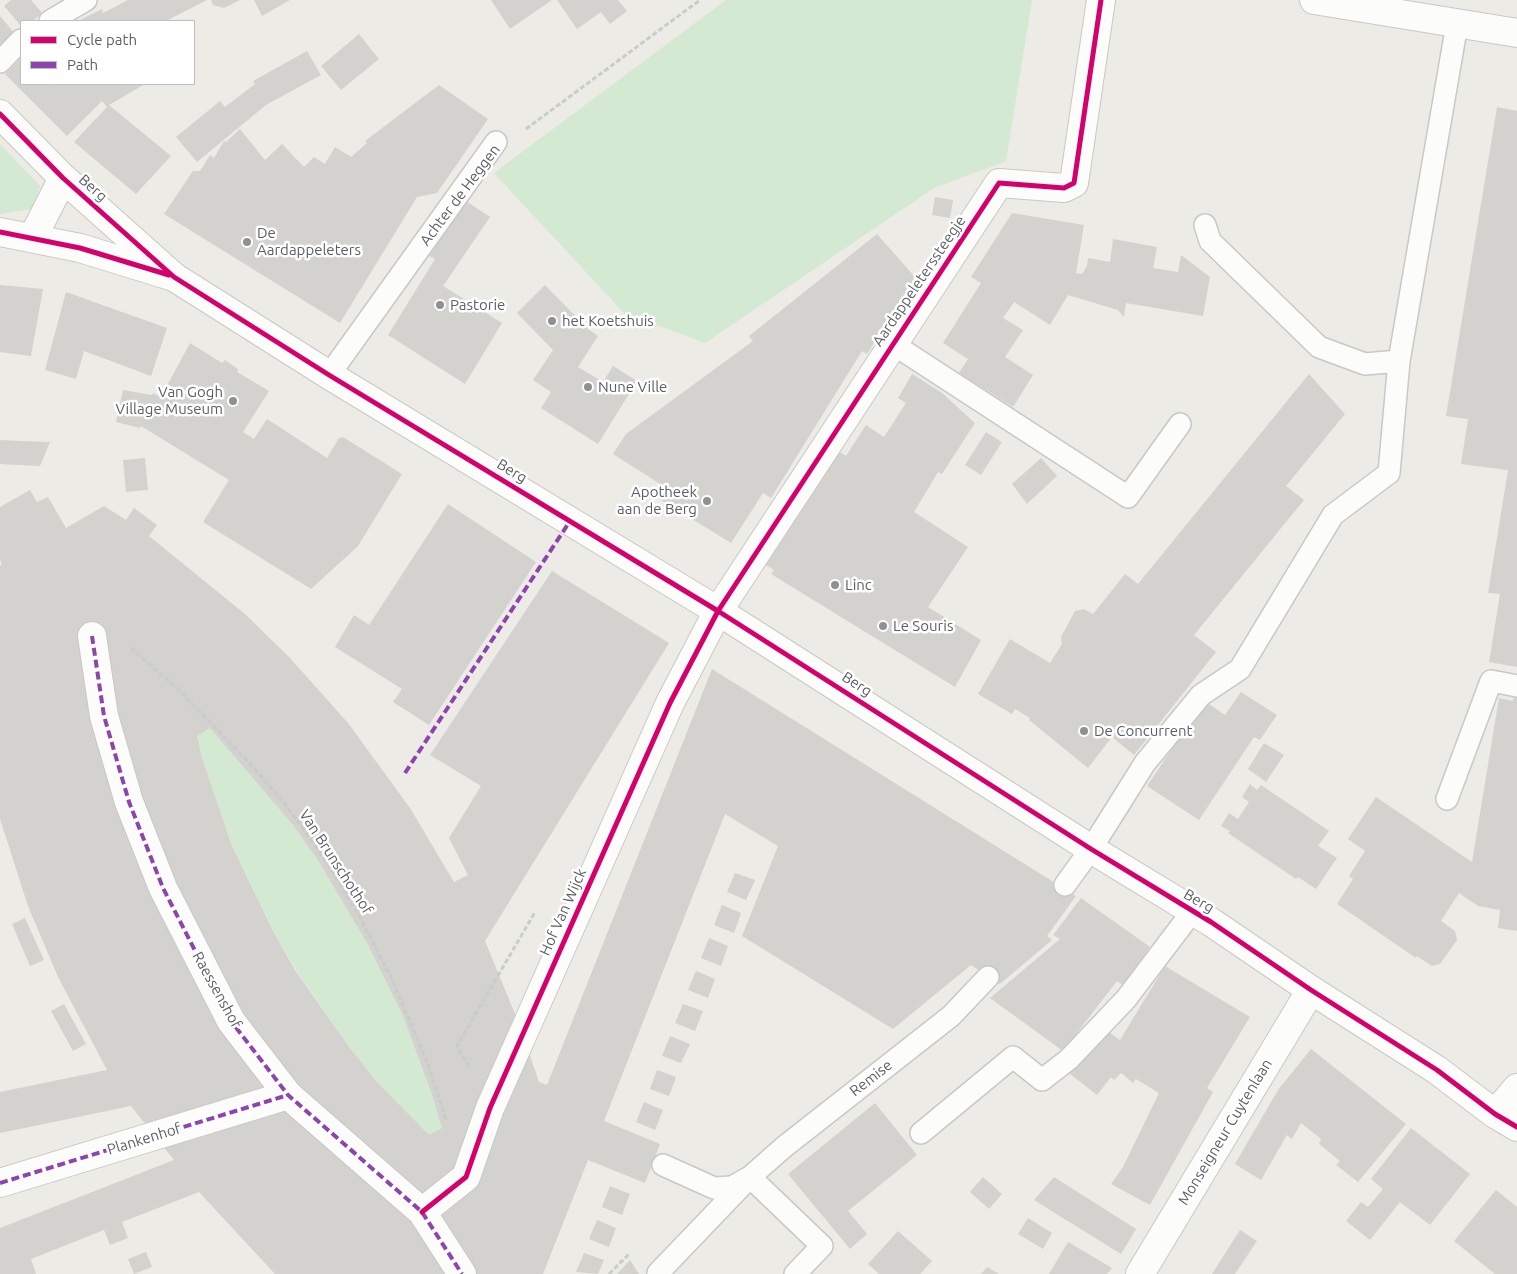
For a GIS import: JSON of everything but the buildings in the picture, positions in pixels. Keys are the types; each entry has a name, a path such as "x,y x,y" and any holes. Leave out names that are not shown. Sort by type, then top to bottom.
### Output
{"street":[{"name":"Aardappeleterssteegje","path":"718,610 999,183 1064,188 1074,182 1101,0"},
{"path":"1314,0 1517,33"},
{"name":"Berg","path":"0,114 63,178 174,277 329,375 718,610 1091,849 1210,922 1311,990 1438,1070 1506,1121"},
{"name":"Berg","path":"33,237 63,178"},
{"name":"Berg","path":"0,232 33,237 80,248 174,277"},
{"name":"Hof Van Wijck","path":"422,1212 466,1177 490,1108 670,703 718,610"},
{"name":"Raessenshof","path":"92,636 104,716 129,802 163,888 231,1021 288,1095 422,1212 462,1274"},
{"name":"Monseigneur Cuytenlaan","path":"1140,1274 1311,990"},
{"path":"1506,1121 1517,1088"},
{"name":"Plankenhof","path":"0,1183 288,1095"}],"lane":[{"path":"52,20 86,0"},
{"path":"1065,886 1091,849 1145,763 1201,694 1240,669 1333,515 1389,473 1399,361 1457,24"},
{"path":"0,62 20,41"},
{"name":"Achter de Heggen","path":"329,375 496,142"},
{"path":"1204,225 1210,241 1320,347 1365,364 1399,361"},
{"path":"892,344 1128,497 1180,424"},
{"path":"1447,800 1491,681 1517,686"},
{"path":"921,1133 1013,1057 1042,1080 1069,1059 1126,999 1192,912"},
{"name":"Remise","path":"658,1273 750,1177 784,1147 951,1016 988,977"},
{"name":"Remise","path":"663,1165 714,1188 732,1187 750,1177"},
{"path":"750,1177 822,1246 795,1274"}],"green space":[{"path":"726,0 1032,0 1006,161 934,188 705,343 624,313 494,173"},
{"path":"0,144 40,186 32,209 0,214"},
{"path":"210,728 293,825 319,862 368,945 403,1016 442,1128 429,1135 378,1083 349,1047 296,970 273,931 232,846 202,758 197,736"}],"marked path":[{"path":"405,773 570,521"},
{"path":"92,636 104,716 129,802 163,888 231,1021 288,1095 422,1212 462,1274"},
{"path":"0,1183 288,1095"}],"cycle path":[{"path":"422,1212 466,1177 490,1108 670,703 718,611 999,183 1064,188 1074,183 1101,0"},
{"path":"0,114 63,178 174,277 329,375 718,611 1091,849 1211,922 1311,990 1437,1070 1495,1114 1517,1127"},
{"path":"0,232 80,248 169,275"}],"place":[{"name":"De Aardappeleters","path":"247,242"},
{"name":"Pastorie","path":"440,305"},
{"name":"het Koetshuis","path":"552,321"},
{"name":"Nune Ville","path":"588,387"},
{"name":"Van Gogh Village Museum","path":"233,401"},
{"name":"Apotheek aan de Berg","path":"707,501"},
{"name":"Linc","path":"835,585"},
{"name":"Le Souris","path":"883,626"},
{"name":"De Concurrent","path":"1084,731"}]}
